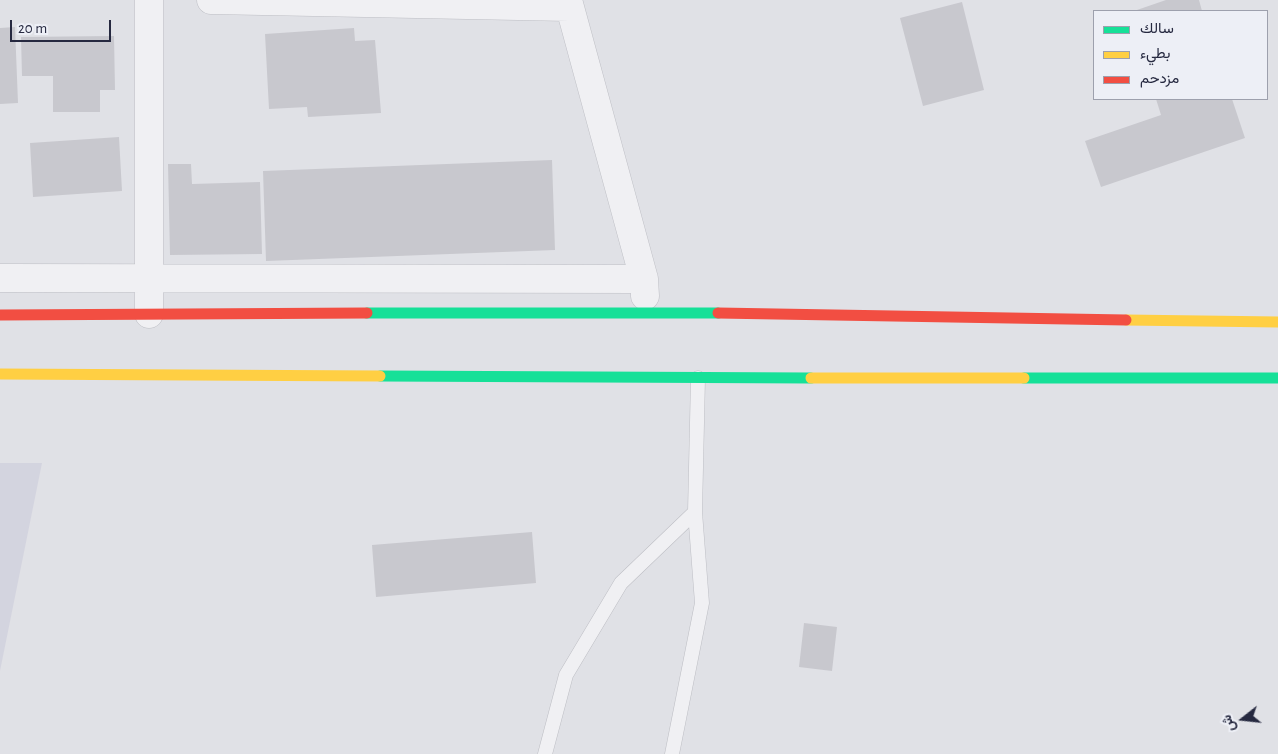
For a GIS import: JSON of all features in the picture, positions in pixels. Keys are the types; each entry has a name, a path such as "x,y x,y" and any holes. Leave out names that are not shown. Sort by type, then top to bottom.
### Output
{"main road":[{"path":"0,315 646,312 1278,322"},
{"path":"0,374 698,378 1278,378"}],"street":[{"path":"149,0 149,314"},
{"path":"211,0 569,3 644,279 646,312"},
{"path":"0,278 644,279"}],"lane":[{"path":"672,754 702,602 695,512 698,378"},
{"path":"544,754 566,675 622,583 695,512"}],"shaded area":[{"path":"0,463 42,463 0,671"}],"building":[{"path":"1166,0 1199,0 1202,10 1137,10"},
{"path":"962,2 984,90 923,106 900,18"},
{"path":"15,27 18,103 0,104 0,28"},
{"path":"354,28 355,41 375,40 381,113 308,117 307,107 269,109 265,34"},
{"path":"114,36 115,90 100,90 100,112 53,112 53,76 22,76 21,37"},
{"path":"1156,100 1232,100 1245,138 1101,187 1085,141 1161,115"},
{"path":"119,137 122,191 33,197 30,143"},
{"path":"552,160 555,250 266,261 263,171"},
{"path":"168,164 191,164 192,184 260,182 262,254 170,255"},
{"path":"532,532 536,583 376,597 372,545"},
{"path":"804,623 837,627 832,671 799,667"}],"traffic: fast":[{"path":"367,313 718,313"},
{"path":"380,376 811,378"},
{"path":"1024,378 1278,378"}],"traffic: slow":[{"path":"1126,320 1278,322"},
{"path":"0,374 380,376"},
{"path":"811,378 1024,378"}],"traffic: jam":[{"path":"0,315 367,313"},
{"path":"718,313 1126,320"}]}
